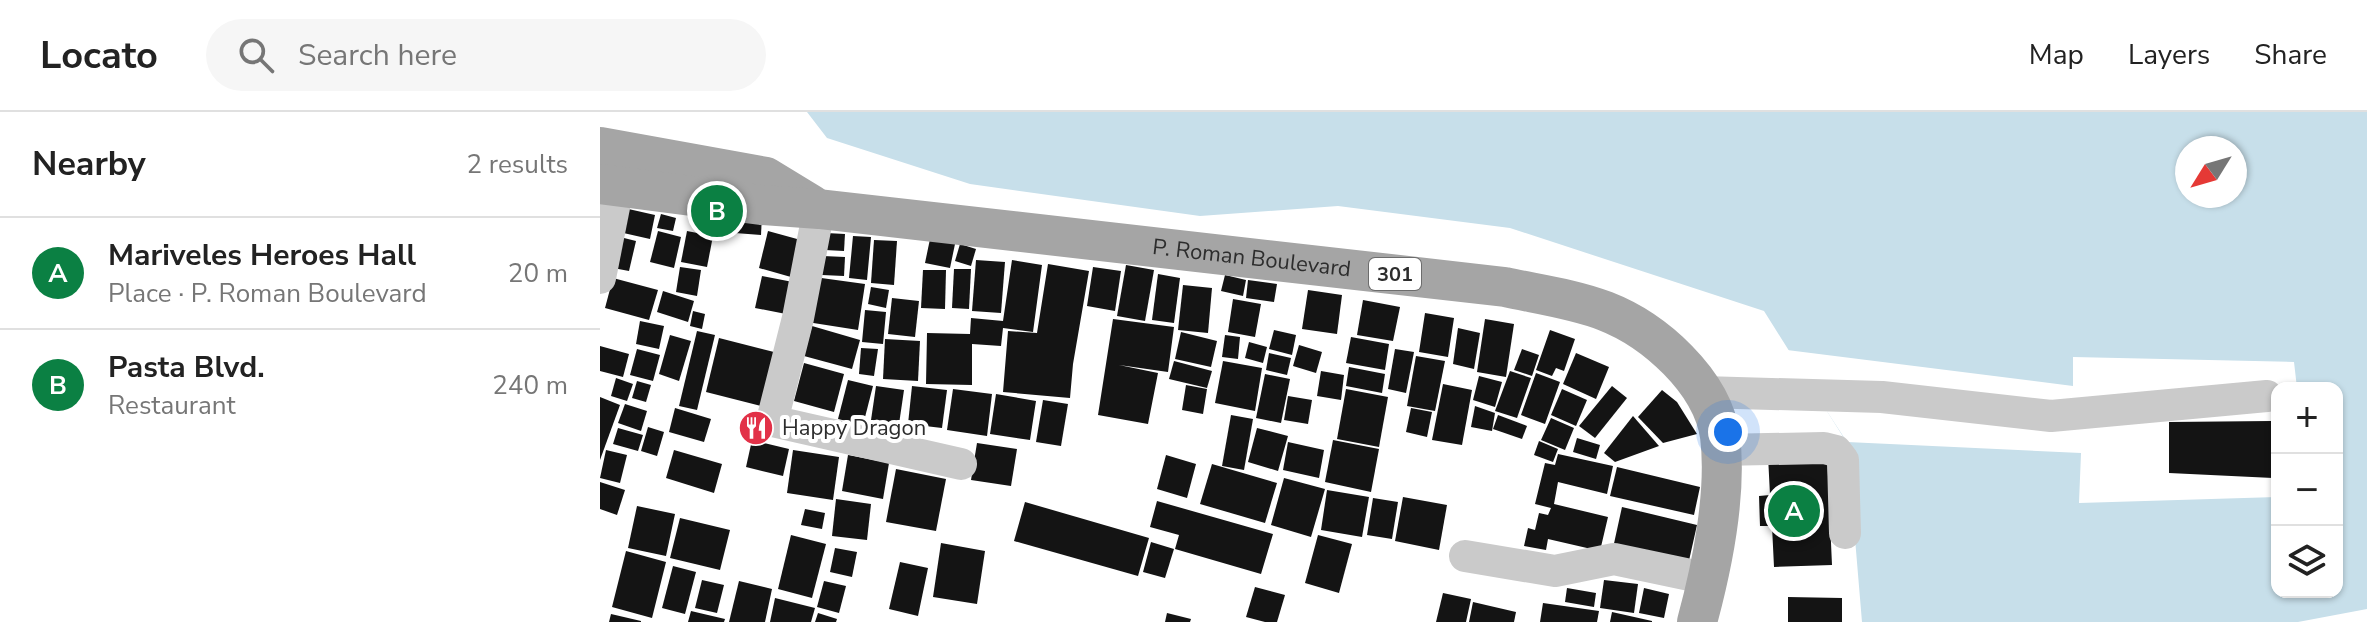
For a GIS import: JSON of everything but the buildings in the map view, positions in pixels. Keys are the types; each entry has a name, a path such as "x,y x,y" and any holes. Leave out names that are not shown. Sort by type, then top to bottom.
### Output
{"main road":[{"name":"P. Roman Boulevard","path":"600,147 766,177 819,209"},
{"name":"P. Roman Boulevard","path":"609,186 1505,287 1604,310 1645,330 1681,362 1703,392 1720,434 1720,498 1709,579 1697,622"}],"street":[{"path":"600,278 609,186"},
{"path":"819,209 798,318 772,421 961,464"},
{"path":"1703,392 1882,397 2051,416 2267,396"},
{"path":"1720,450 1824,448 1836,451 1843,460 1845,533"},
{"path":"1465,556 1555,571 1614,559 1709,579"}],"water":[{"path":"807,112 2367,112 2367,609 2298,622 1862,622 1847,443 1764,311 1510,228 1338,206 1200,216 970,184 827,138"}],"pier":[{"path":"1787,350 2073,386 2073,357 2294,362 2296,382 2271,382 2271,497 2079,503 2081,453 1847,442"}],"place":[{"name":"Pasta Blvd.","path":"717,211"},
{"name":"Happy Dragon","path":"756,428"},
{"name":"Mariveles Heroes Hall","path":"1794,511"}]}
